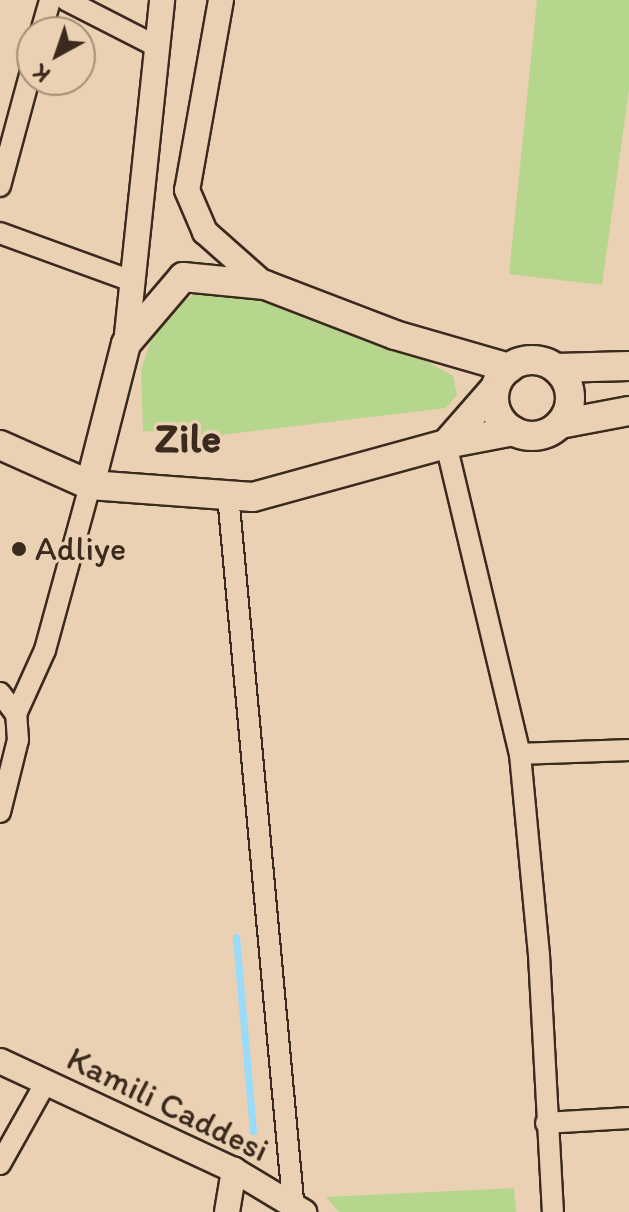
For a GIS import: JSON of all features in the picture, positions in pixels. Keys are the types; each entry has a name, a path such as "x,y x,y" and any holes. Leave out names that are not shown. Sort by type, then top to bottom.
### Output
{"main road":[{"path":"90,485 126,344 183,277 265,285 502,378"},
{"path":"446,444 502,378 532,360 556,368 629,366"},
{"path":"556,368 564,377 570,401 560,424"},
{"path":"502,378 497,412 514,431"},
{"path":"0,445 90,485 253,497 446,444 514,431 538,436 560,424 629,411"}],"street":[{"path":"66,0 154,45"},
{"path":"126,344 154,45 162,0"},
{"path":"221,0 187,190 205,232 265,285"},
{"path":"0,186 24,96"},
{"path":"0,233 132,281"},
{"path":"446,444 520,754 539,955 553,1212"},
{"path":"8,718 45,650 90,485"},
{"path":"228,495 297,1210"},
{"path":"0,693 18,740 0,812"},
{"path":"520,754 629,750"},
{"name":"Kamili Caddesi","path":"0,1061 234,1170 297,1210"},
{"path":"0,1164 46,1082"},
{"path":"546,1123 629,1118"},
{"path":"227,1212 234,1170"}],"green space":[{"path":"537,0 629,0 629,89 602,285 509,274"},
{"path":"197,292 249,294 406,350 453,376 457,395 446,408 213,436 143,431 141,370 158,319"},
{"path":"514,1188 516,1212 339,1212 326,1197"}],"waterway":[{"path":"236,937 253,1131"}],"place":[{"name":"Adliye","path":"19,549"}],"district":[{"name":"Zile","path":"188,438"}]}
